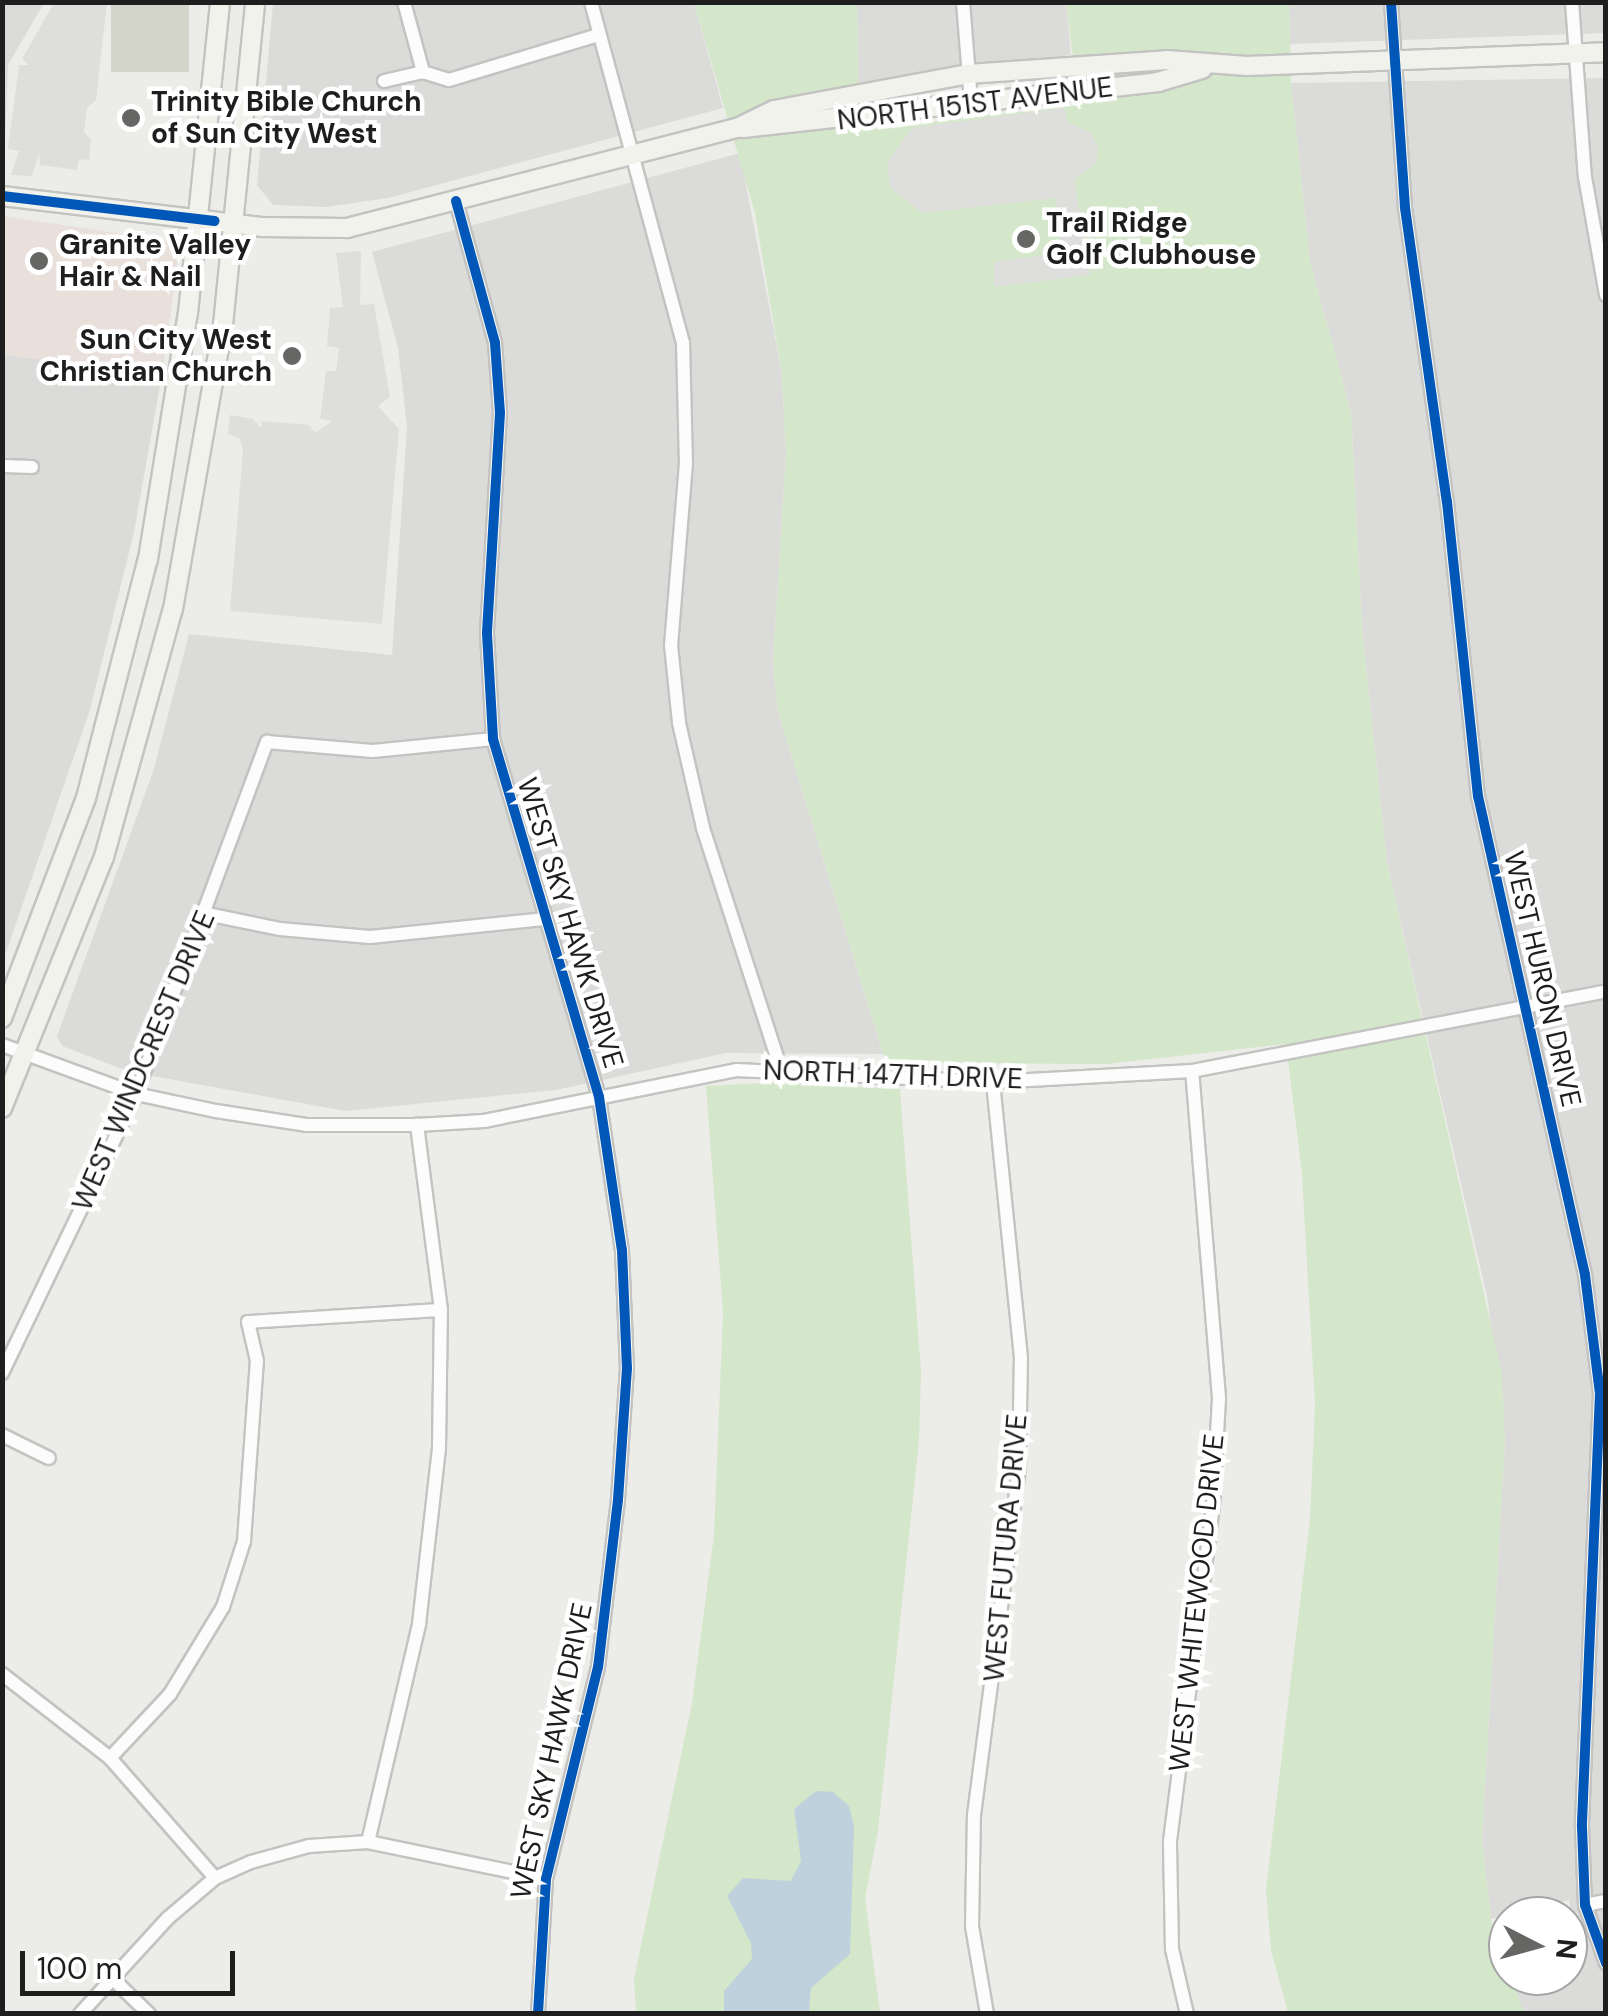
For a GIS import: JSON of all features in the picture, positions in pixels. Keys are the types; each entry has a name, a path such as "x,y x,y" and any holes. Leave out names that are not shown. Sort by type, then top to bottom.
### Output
{"main road":[{"path":"2,1018 64,866 128,649 207,220 220,2"},
{"path":"2,1108 13,1049 108,842 157,676 200,475 235,224 255,2"},
{"name":"NORTH 151ST AVENUE","path":"737,128 774,110 824,98 968,74 1167,60 1211,66 1393,63 1606,52"},
{"name":"NORTH 151ST AVENUE","path":"2,196 235,224 347,228 737,128 1158,82 1211,66"}],"street":[{"path":"404,2 423,72"},
{"path":"591,2 636,154 683,342 686,464 671,645 679,723 703,828 780,1067"},
{"path":"963,2 971,102"},
{"name":"WEST HURON DRIVE","path":"1390,2 1393,63 1478,796 1584,1275 1600,1394 1582,1827 1586,1896"},
{"path":"1572,2 1574,53 1606,296"},
{"path":"384,81 423,72 449,80 598,35"},
{"name":"WEST SKY HAWK DRIVE","path":"456,201 494,343 500,413 487,634 493,739 599,1097 622,1250 627,1368 618,1500 598,1667 546,1879 538,2014"},
{"path":"2,466 32,468"},
{"name":"WEST WINDCREST DRIVE","path":"2,1373 136,1094 207,914 268,742 373,752 493,739"},
{"path":"207,914 280,930 370,937 544,919"},
{"name":"NORTH 147TH DRIVE","path":"13,1049 136,1094 306,1125 416,1125 484,1121 682,1076 780,1067 993,1082 1192,1071 1606,990"},
{"name":"WEST WHITEWOOD DRIVE","path":"1187,2014 1172,1949 1170,1840 1213,1506 1218,1398 1192,1071"},
{"name":"WEST FUTURA DRIVE","path":"987,2014 972,1926 974,1815 1019,1469 1021,1358 993,1082"},
{"path":"368,1842 419,1624 439,1448 442,1310 416,1125"},
{"path":"110,1758 170,1694 223,1607 244,1541 257,1361 248,1322 442,1310"},
{"path":"2,1436 49,1458"},
{"path":"2,1674 110,1758 215,1878"},
{"path":"80,2014 215,1878 308,1846 368,1842 546,1879"},
{"name":"WEST HURON DRIVE","path":"1588,1911 1606,1962"},
{"path":"112,1978 150,2014"}],"shaded area":[{"path":"2,3 44,3 8,65 4,168"},
{"path":"54,3 107,3 96,100 87,108 84,132 91,140 89,160 79,159 77,170 40,165 39,153 32,176 11,175 19,151 8,149 19,65 29,65 22,59"},
{"path":"111,3 189,3 189,72 111,72"},
{"path":"273,3 694,3 723,108 388,198 326,207 273,205 257,185"},
{"path":"857,3 1066,3 1071,55 858,84"},
{"path":"1289,3 1605,3 1605,33 1290,44"},
{"path":"1605,78 1605,2013 1524,2013 1517,1996 1588,1996 1588,1896 1488,1896 1482,1840 1505,1439 1488,1301 1387,863 1362,629 1351,412 1310,262 1291,83"},
{"path":"1064,108 1068,122 1092,133 1098,149 1096,164 1074,179 1090,275 994,287 994,262 1062,253 1055,198 922,213 890,187 887,163 912,128"},
{"path":"740,153 782,374 786,455 773,664 778,712 883,1054 726,1053 556,1090 346,1111 130,1072 62,1046 57,1036 153,772 189,634 392,655 407,427 398,348 372,252"},
{"path":"3,216 169,241 178,261 162,374 3,355"},
{"path":"361,251 360,305 374,304 390,397 378,406 399,429 382,624 230,611 243,450 240,439 228,434 230,415 253,419 261,428 262,421 309,425 315,433 332,421 320,419 326,371 336,371 339,348 327,346 330,308 343,307 336,253"},
{"path":"3,355 162,374 134,532 90,710 3,961"}],"green space":[{"path":"694,3 857,3 858,84 868,129 1079,105 1066,3 1289,3 1291,83 1310,262 1351,412 1362,629 1387,863 1502,1374 1505,1439 1482,1840 1488,1896 1488,1996 1518,1996 1524,2013 1288,2013 1271,1950 1266,1889 1310,1519 1315,1405 1302,1174 1286,1044 1106,1064 886,1063 778,712 773,664 786,455 782,374 755,213"},
{"path":"781,1082 900,1089 921,1371 919,1441 878,1831 865,1898 880,2013 636,2014 634,1979 692,1703 714,1535 723,1313 706,1086"}],"water":[{"path":"816,1791 833,1792 849,1806 854,1826 850,1954 811,1988 809,2013 724,2013 724,1991 752,1959 751,1943 727,1896 743,1878 791,1881 801,1861 794,1809"}],"cycle path":[{"path":"1391,2 1405,208 1447,502 1478,796 1585,1275 1600,1393 1582,1827 1585,1905 1606,1963"},
{"path":"2,196 215,221"},
{"path":"456,201 495,343 500,413 487,634 493,739 599,1097 622,1250 627,1368 618,1500 598,1667 546,1879 538,2014"}],"place":[{"name":"Trinity Bible Church of Sun City West","path":"131,118"},
{"name":"Trail Ridge Golf Clubhouse","path":"1026,239"},
{"name":"Granite Valley Hair & Nail","path":"39,261"},
{"name":"Sun City West Christian Church","path":"292,356"}]}
